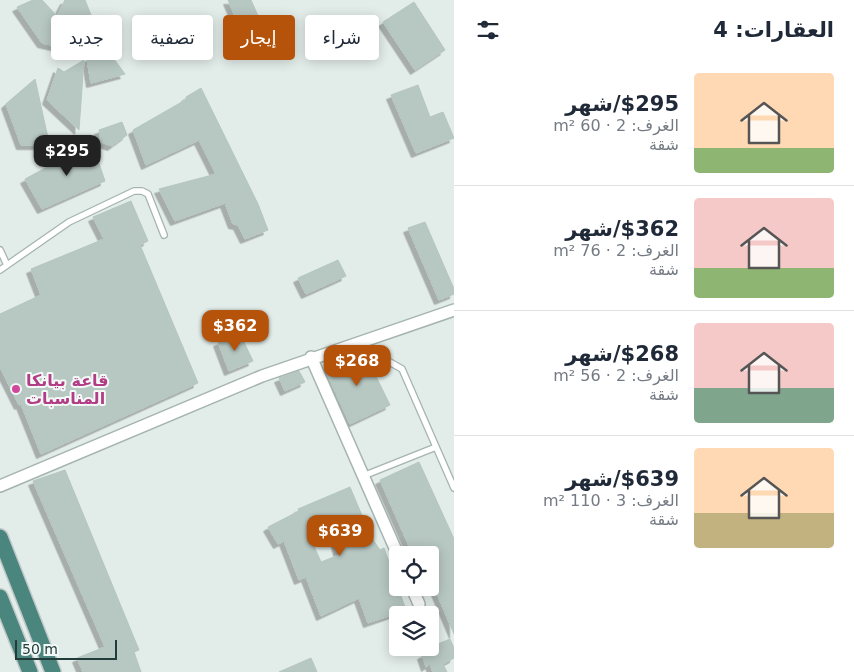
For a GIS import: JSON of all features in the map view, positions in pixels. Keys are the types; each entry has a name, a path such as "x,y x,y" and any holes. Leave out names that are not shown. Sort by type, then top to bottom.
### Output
{"highway":[{"path":"0,537 53,672"},
{"path":"0,597 30,672"}],"street":[{"path":"0,486 311,357 454,310"},
{"path":"311,357 394,546"},
{"path":"416,596 420,604"}],"lane":[{"path":"0,270 68,222 134,191 142,190 148,194 164,235"},
{"path":"0,250 7,266"},
{"path":"355,342 402,368 454,488"},
{"path":"363,476 436,447"}],"building":[{"path":"33,0 42,0 56,15 51,15 51,45 42,43 17,7"},
{"path":"65,0 85,0 91,15 58,15"},
{"path":"228,0 251,0 258,15 235,15"},
{"path":"414,2 445,50 415,70 383,22"},
{"path":"84,60 79,130 47,100 58,68 64,72"},
{"path":"87,60 115,60 125,74 91,83"},
{"path":"35,79 50,145 21,145 6,104"},
{"path":"418,85 430,117 443,112 454,138 416,153 391,95"},
{"path":"201,88 258,204 268,230 245,239 238,225 233,224 225,203 175,221 159,189 216,174 199,140 146,165 133,130 187,99 186,97"},
{"path":"122,122 127,135 112,146 101,142 99,130"},
{"path":"92,143 105,181 42,209 25,179"},
{"path":"131,201 148,241 140,245 198,383 41,454 21,404 19,405 0,367 0,314 41,295 31,269 104,239 93,217"},
{"path":"425,222 454,289 454,294 439,300 408,228"},
{"path":"338,260 346,276 306,294 298,278"},
{"path":"240,334 253,361 229,371 218,342"},
{"path":"360,350 365,354 390,405 350,424 324,367"},
{"path":"299,371 305,382 285,391 279,378"},
{"path":"419,462 454,539 454,634 438,596 439,546 409,546 380,480"},
{"path":"65,470 139,650 134,652 141,672 83,672 77,658 105,647 33,481"},
{"path":"350,487 371,537 380,550 384,548 389,562 389,596 401,596 405,606 389,606 389,616 368,623 359,598 321,616 306,577 299,580 284,541 278,544 268,527 299,511 298,509","holes":["334,535 339,555 321,562 313,544"]},
{"path":"450,639 454,648 454,658 443,664 447,672 433,672 430,664 426,667 422,656 439,656 439,644"},
{"path":"311,658 317,672 279,672"}],"place":[{"name":"قاعة بيانكا المناسبات","path":"16,389"}]}
